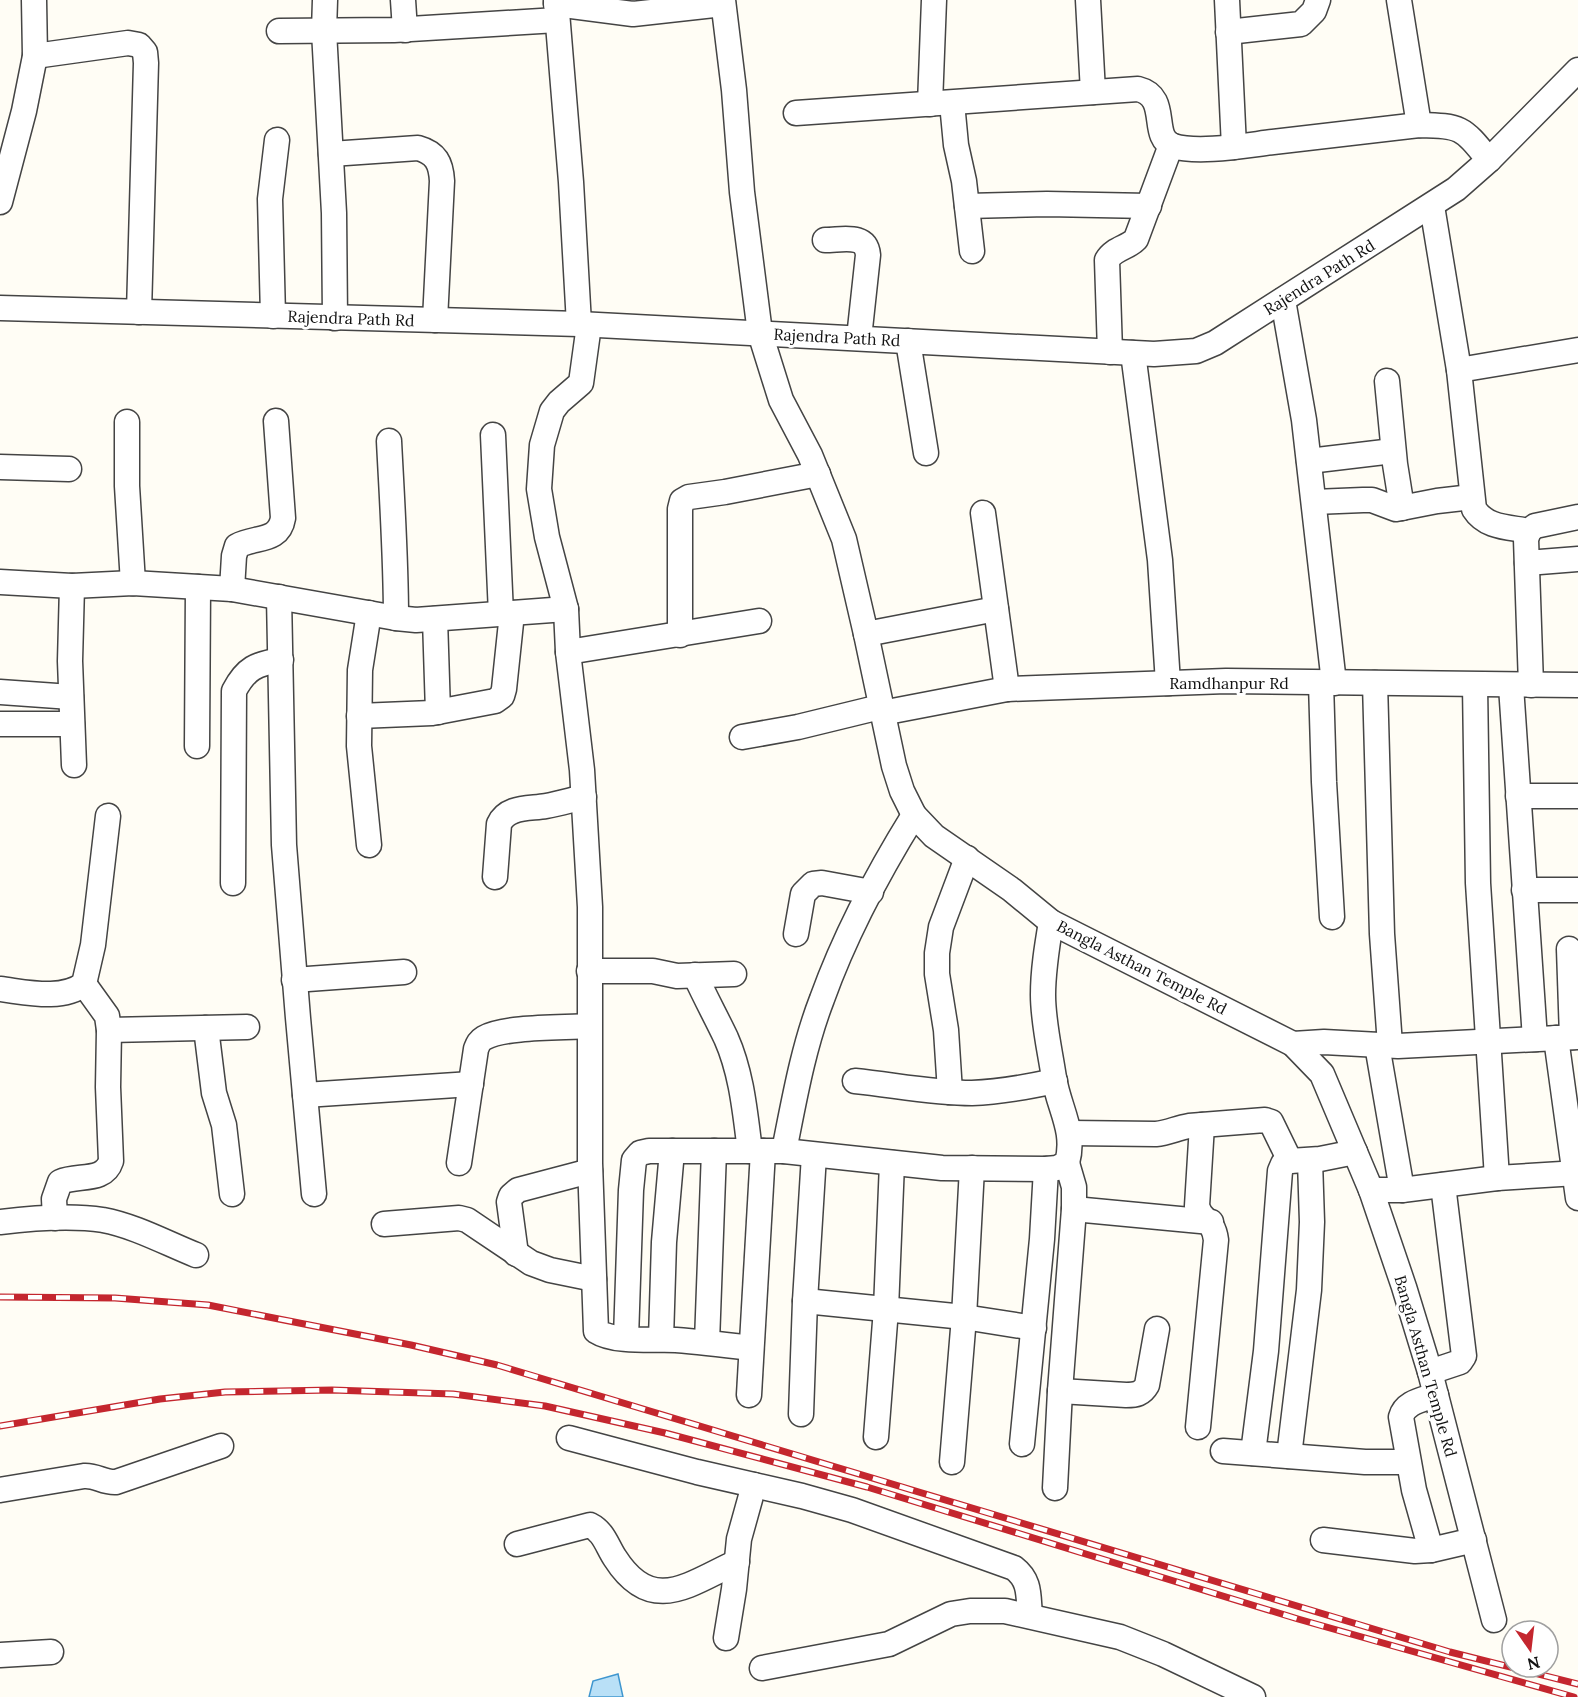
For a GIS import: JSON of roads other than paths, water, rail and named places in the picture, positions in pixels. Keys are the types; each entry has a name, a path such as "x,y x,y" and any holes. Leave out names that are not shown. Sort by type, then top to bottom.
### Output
{"street":[{"path":"0,202 35,56 34,0"},
{"path":"325,0 324,31 334,213 335,318"},
{"path":"403,0 405,30"},
{"path":"934,0 940,104 956,145 964,181 972,251"},
{"path":"1088,0 1093,92"},
{"path":"1227,0 1234,147"},
{"path":"1228,32 1301,24 1314,11 1318,0"},
{"path":"1399,0 1419,125"},
{"path":"279,32 405,30 556,8 633,14 723,2"},
{"name":"Bangla Asthan Temple Rd","path":"723,2 734,90 742,192 760,333 781,400 818,474 844,539 867,634 881,710 902,791 914,815 934,836 1012,890 1052,922 1293,1044 1322,1074 1371,1190 1404,1287 1433,1384 1494,1620"},
{"path":"556,8 584,325 581,383 552,411 542,445 539,489 540,504 566,609 568,652 584,797 590,907 590,1171 596,1331 602,1335 626,1338 707,1342 751,1348"},
{"path":"35,56 128,43 139,45 145,52 144,180 139,312"},
{"name":"Rajendra Path Rd","path":"0,308 584,325 1122,353 1173,354 1196,351 1215,343 1432,206 1488,160 1578,70"},
{"path":"796,113 1138,89 1149,91 1155,99 1166,141 1184,148 1234,147 1419,125 1457,128 1467,134 1488,160"},
{"path":"273,316 269,219 277,140"},
{"path":"1168,683 1160,560 1107,260 1111,253 1131,245 1136,239 1172,145"},
{"path":"331,154 418,148 430,151 437,159 442,181 435,320"},
{"path":"967,206 1047,204 1149,206"},
{"path":"1432,206 1459,370 1474,509 1490,524 1529,531 1544,524 1578,517"},
{"path":"825,240 863,241 867,246 859,338"},
{"path":"1283,300 1304,420 1314,502 1327,683 1324,782 1332,917"},
{"path":"908,341 926,453"},
{"path":"1459,370 1578,350"},
{"path":"1387,381 1402,508"},
{"path":"232,589 234,556 237,546 277,533 281,527 282,500 276,421"},
{"path":"126,422 133,583"},
{"path":"359,716 438,712 486,703 502,696 506,614 493,435"},
{"path":"389,441 393,536 396,552 396,618"},
{"path":"1309,461 1394,451"},
{"path":"0,467 69,469"},
{"path":"680,635 680,509 682,501 690,497 818,474"},
{"path":"1314,502 1363,500 1402,508 1472,497"},
{"path":"983,513 1007,689"},
{"path":"1529,531 1526,539 1518,796 1524,890 1529,950 1560,1038 1572,1111 1578,1198"},
{"path":"1527,562 1578,559"},
{"path":"0,582 72,586 133,583 232,589 369,614 416,620 566,609"},
{"path":"72,586 71,697 74,765"},
{"path":"197,746 198,587"},
{"path":"279,597 284,845 314,1194"},
{"path":"867,634 996,609"},
{"path":"369,614 360,670 359,716 359,746 369,845"},
{"path":"435,619 438,712"},
{"path":"568,652 759,621"},
{"path":"233,883 234,691 241,678 249,670 264,663 281,660"},
{"name":"Ramdhanpur Rd","path":"742,737 1007,689 1226,681 1578,685"},
{"path":"1375,683 1383,1045 1402,1190"},
{"path":"1475,685 1478,882 1497,1178"},
{"path":"0,692 71,697"},
{"path":"0,724 72,724"},
{"path":"1518,796 1578,796"},
{"path":"495,877 499,825 502,818 517,810 545,807 584,797"},
{"path":"749,1395 766,1151 800,1075 821,1000 871,892 914,815"},
{"path":"0,989 57,993 76,990 84,984 93,945 108,816"},
{"path":"950,1092 946,1030 937,974 937,954 940,927 967,858"},
{"path":"796,934 803,894 813,884 822,883 871,892"},
{"path":"1524,890 1578,890"},
{"path":"1023,1444 1034,1328 1056,1166 1071,1148 1070,1133 1055,1081 1043,998 1044,966 1052,922"},
{"path":"1529,950 1573,949 1560,1038"},
{"path":"589,971 653,971 677,976 734,974"},
{"path":"294,980 404,972"},
{"path":"695,975 726,1038 744,1102 766,1151"},
{"path":"55,1218 54,1199 60,1182 69,1178 104,1173 109,1169 111,1161 107,1016 84,984"},
{"path":"459,1163 476,1049 479,1042 487,1037 515,1031 589,1026"},
{"path":"109,1030 247,1027"},
{"path":"206,1028 214,1093 224,1125 232,1194"},
{"path":"1293,1044 1324,1042 1383,1045 1560,1038"},
{"path":"855,1080 950,1092 1013,1090 1055,1081"},
{"path":"305,1095 471,1084"},
{"path":"1070,1133 1156,1134 1169,1133 1178,1128 1265,1120 1271,1122 1300,1161 1312,1222 1309,1290 1289,1456"},
{"path":"1198,1427 1216,1240 1211,1222 1198,1213 1197,1206 1202,1125"},
{"path":"661,1339 664,1242 672,1151"},
{"path":"707,1342 714,1151"},
{"path":"626,1338 631,1190 634,1160 640,1153 766,1151 942,1168 1056,1166"},
{"path":"1253,1453 1266,1351 1280,1171 1283,1164 1355,1152"},
{"path":"801,1414 814,1155"},
{"path":"876,1437 886,1309 892,1163"},
{"path":"1055,1488 1074,1209 1074,1187 1056,1166"},
{"path":"952,1462 964,1317 972,1168"},
{"path":"516,1254 509,1202 511,1196 518,1190 590,1171"},
{"path":"1371,1190 1402,1190 1497,1178 1576,1174"},
{"path":"1431,1550 1414,1490 1401,1417 1403,1409 1460,1362 1464,1356 1443,1185"},
{"path":"1074,1209 1211,1222"},
{"path":"0,1222 55,1218 105,1220 132,1228 196,1255"},
{"path":"384,1224 459,1218 466,1220 531,1263 550,1270 594,1279"},
{"path":"805,1301 964,1317 1034,1328"},
{"path":"1060,1391 1126,1395 1136,1395 1144,1391 1157,1329"},
{"path":"569,1438 852,1510 1014,1568 1024,1575 1028,1587 1030,1616"},
{"path":"0,1490 84,1476 91,1476 109,1483 116,1482 221,1446"},
{"path":"1222,1451 1365,1462 1408,1462"},
{"path":"726,1638 739,1539 754,1485"},
{"path":"517,1544 590,1525 600,1533 630,1578 639,1586 654,1592 676,1588 737,1562"},
{"path":"1323,1540 1402,1550 1431,1550 1474,1540"},
{"path":"762,1668 888,1644 951,1614 970,1611 1005,1611 1120,1637 1163,1654 1253,1697"},
{"path":"0,1655 51,1652"}],"water":[{"path":"618,1674 623,1697 589,1697 593,1681"}],"railway":[{"path":"0,1297 115,1298 208,1305 411,1345 497,1365 1450,1652 1578,1684"},
{"path":"0,1426 160,1399 225,1392 332,1390 453,1394 545,1406 665,1433 867,1487 1298,1619 1574,1697"}]}
